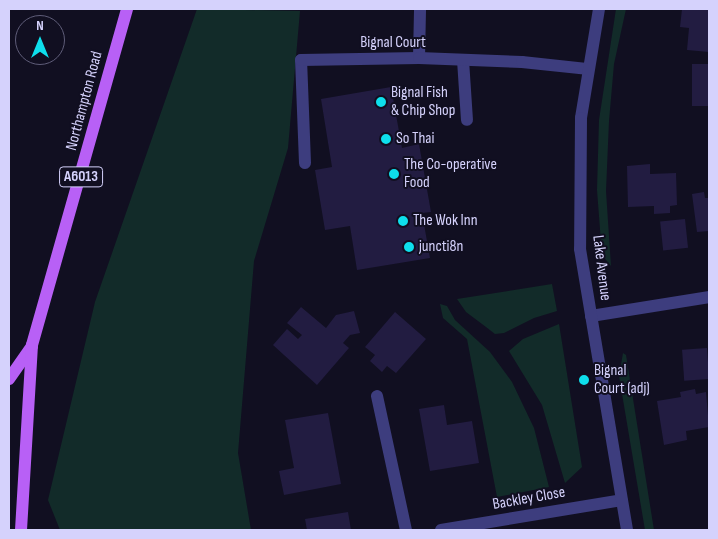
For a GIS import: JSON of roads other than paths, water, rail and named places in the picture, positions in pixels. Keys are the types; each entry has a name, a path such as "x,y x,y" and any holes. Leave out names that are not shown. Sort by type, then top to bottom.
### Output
{"main road":[{"name":"Northampton Road","path":"21,530 32,345 127,9"},
{"name":"Northampton Road","path":"9,379 32,345"}],"street":[{"path":"419,58 420,9"},
{"name":"Lake Avenue","path":"599,9 587,69 581,118 578,197 580,249 627,530"},
{"name":"Bignal Court","path":"304,163 301,60 419,58 587,69"},
{"path":"463,60 467,120"},
{"path":"591,316 709,297"},
{"path":"377,396 406,530"},
{"name":"Backley Close","path":"441,530 622,500"}],"place":[{"name":"Bignal Fish & Chip Shop","path":"381,102"},
{"name":"So Thai","path":"386,139"},
{"name":"The Co-operative Food","path":"394,174"},
{"name":"The Wok Inn","path":"403,221"},
{"name":"juncti8n","path":"409,247"},
{"name":"Bignal Court (adj)","path":"584,380"}]}
